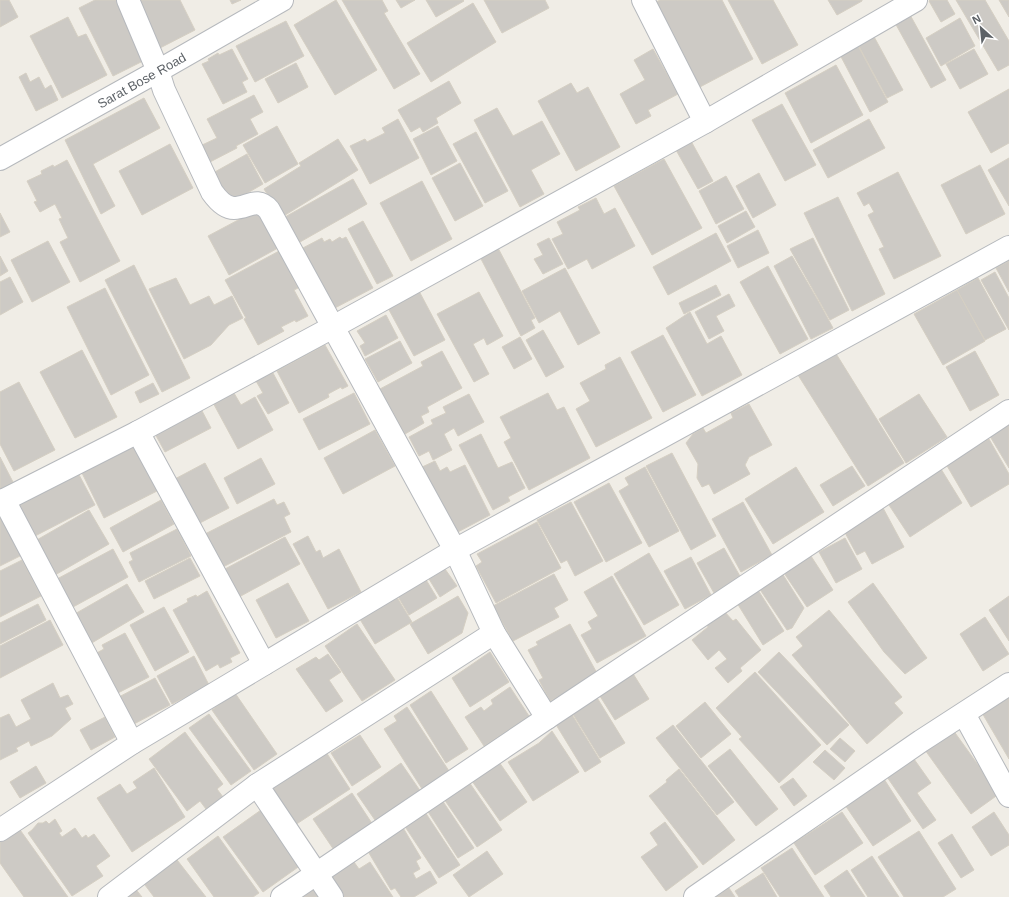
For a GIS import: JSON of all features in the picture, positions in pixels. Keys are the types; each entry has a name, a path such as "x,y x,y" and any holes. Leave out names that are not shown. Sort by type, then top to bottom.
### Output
{"street":[{"path":"128,0 158,71 164,90 212,192 222,203 234,208 255,203 266,206 455,550 494,633 547,718"},
{"name":"Sarat Bose Road","path":"0,159 282,0"},
{"path":"643,0 705,122"},
{"path":"132,743 2,501 138,432 332,327 705,122 916,0"},
{"path":"0,830 132,743 455,550 1009,247"},
{"path":"282,897 547,718 1009,411"},
{"path":"138,432 264,664"},
{"path":"109,897 257,785 494,633"},
{"path":"695,897 921,741 1009,684"},
{"path":"964,714 1009,796"},
{"path":"257,785 332,897"}],"building":[{"path":"0,0 9,0 18,17 0,27"},
{"path":"95,0 117,0 147,59 113,76 79,8"},
{"path":"137,0 180,0 195,30 158,49"},
{"path":"230,0 241,0 232,4"},
{"path":"336,0 377,70 335,95 294,25"},
{"path":"342,0 382,0 388,11 384,13 420,74 394,89"},
{"path":"396,0 415,0 401,8"},
{"path":"426,0 463,0 464,1 436,17"},
{"path":"484,0 545,0 549,8 502,33"},
{"path":"660,0 722,0 753,59 698,88 653,4"},
{"path":"728,0 773,0 798,45 762,64"},
{"path":"828,0 862,0 862,1 837,15"},
{"path":"947,0 955,14 941,22 929,1"},
{"path":"956,0 985,0 1009,41 1009,65 998,71"},
{"path":"999,0 1009,0 1009,17"},
{"path":"473,3 496,42 431,82 407,43"},
{"path":"909,13 946,80 931,88 894,21"},
{"path":"68,17 78,37 86,34 107,75 62,98 30,36"},
{"path":"960,18 975,46 941,66 926,38"},
{"path":"286,21 304,56 255,82 236,46"},
{"path":"872,33 903,90 887,98 856,41"},
{"path":"856,42 888,102 870,112 838,51"},
{"path":"232,49 248,79 242,82 247,92 223,104 202,64 209,61 208,59 218,53 219,55"},
{"path":"653,49 678,94 648,110 651,116 636,124 620,94 645,80 634,60"},
{"path":"974,49 988,74 960,89 946,64"},
{"path":"296,63 308,87 278,103 265,79"},
{"path":"836,65 863,115 811,143 785,93"},
{"path":"26,73 30,82 39,77 45,89 51,85 58,100 36,111 19,77"},
{"path":"449,81 461,103 436,118 438,123 423,132 420,127 411,132 398,110"},
{"path":"571,83 577,93 588,87 620,147 576,171 538,101"},
{"path":"1009,89 1009,143 991,153 968,112"},
{"path":"254,95 263,112 250,119 258,134 236,146 237,148 208,163 200,146 217,138 207,119"},
{"path":"144,98 160,128 93,164 115,206 101,214 65,140"},
{"path":"782,104 816,165 785,181 752,120"},
{"path":"497,108 513,136 542,121 560,154 531,170 544,194 520,207 474,120"},
{"path":"398,119 419,158 370,184 350,146 365,139 367,142 385,133 382,128"},
{"path":"869,119 885,148 828,178 813,150"},
{"path":"277,126 298,164 265,183 243,145"},
{"path":"438,126 457,161 431,175 413,139"},
{"path":"476,132 508,191 485,203 453,144"},
{"path":"338,139 358,170 282,217 264,189 301,166 299,163"},
{"path":"691,141 713,181 698,189 676,150"},
{"path":"170,144 193,188 142,215 119,171"},
{"path":"247,154 263,184 230,203 213,173"},
{"path":"1009,158 1009,206 988,170"},
{"path":"664,159 702,228 652,255 614,186"},
{"path":"67,160 120,261 80,282 60,242 68,238 59,219 62,218 55,204 40,212 34,202 37,201 27,181 42,174 41,171 53,165 54,167"},
{"path":"460,163 483,206 455,221 432,178"},
{"path":"980,165 1005,214 966,234 941,185"},
{"path":"898,172 941,256 894,279 879,249 884,247 868,215 874,212 869,203 864,206 857,193"},
{"path":"759,173 776,205 753,218 736,186"},
{"path":"726,176 744,209 716,224 699,191"},
{"path":"353,179 367,204 300,242 285,217"},
{"path":"422,181 452,239 411,261 380,203"},
{"path":"838,197 885,294 852,311 804,213"},
{"path":"596,198 604,214 615,208 635,246 592,269 587,259 568,269 552,239 563,234 557,222 580,210 578,207"},
{"path":"257,210 278,248 229,275 208,236"},
{"path":"746,211 755,227 727,243 718,226"},
{"path":"0,213 10,232 0,237"},
{"path":"363,221 393,276 377,284 348,229"},
{"path":"758,230 769,253 738,268 727,246"},
{"path":"716,233 731,261 668,295 653,267"},
{"path":"340,237 342,239 346,237 373,288 331,310 299,250 322,238 324,242 330,239 332,242"},
{"path":"549,238 563,264 543,274 534,259 543,255 537,244"},
{"path":"813,238 849,310 830,320 790,249"},
{"path":"48,241 70,282 32,302 11,260"},
{"path":"498,248 535,318 531,320 535,328 521,336 480,257"},
{"path":"281,250 298,288 294,290 308,316 296,322 295,320 281,327 284,331 258,345 244,319 246,318 225,280"},
{"path":"0,256 8,271 0,276"},
{"path":"792,256 833,328 811,339 774,266"},
{"path":"1009,261 1009,292 996,268"},
{"path":"134,265 190,378 162,392 105,280"},
{"path":"768,266 808,339 780,354 740,282"},
{"path":"565,268 600,333 578,345 560,311 539,323 522,291"},
{"path":"995,272 1009,298 1009,330 981,280"},
{"path":"10,277 23,302 0,315 0,282"},
{"path":"176,278 190,305 209,296 214,305 232,296 243,318 229,325 211,345 184,359 149,289"},
{"path":"978,278 1006,329 985,340 957,290"},
{"path":"716,285 721,295 684,314 679,303"},
{"path":"105,288 149,375 111,395 67,307"},
{"path":"957,290 985,341 943,365 914,314"},
{"path":"419,291 445,340 414,356 388,308"},
{"path":"479,292 503,336 487,345 484,338 473,344 489,374 474,382 437,314"},
{"path":"729,294 735,306 716,316 724,331 709,339 695,312"},
{"path":"690,312 707,344 721,336 742,375 702,396 666,328"},
{"path":"386,315 398,338 365,356 360,346 365,343 357,331"},
{"path":"543,330 564,367 546,377 526,340"},
{"path":"663,335 696,395 663,412 631,352"},
{"path":"520,337 532,359 514,369 502,347"},
{"path":"400,341 412,363 378,382 365,359"},
{"path":"325,345 348,386 342,389 341,387 328,394 329,397 299,413 277,371"},
{"path":"82,350 117,417 75,438 40,372"},
{"path":"442,351 462,388 427,407 429,412 421,416 424,423 405,434 380,389 423,366 421,362"},
{"path":"975,351 999,395 970,411 946,367"},
{"path":"835,352 904,463 868,486 798,375"},
{"path":"620,357 652,418 596,447 576,409 590,401 580,383 606,369 605,365"},
{"path":"273,373 289,403 268,414 257,396 263,393 256,381"},
{"path":"19,382 55,450 14,471 0,444 0,392"},
{"path":"153,383 159,394 140,403 135,392"},
{"path":"231,388 241,405 255,397 273,430 238,449 211,399"},
{"path":"354,393 370,424 319,450 303,419"},
{"path":"548,393 557,410 564,407 590,458 529,490 504,442 511,438 500,417"},
{"path":"469,394 484,422 458,436 454,428 444,434 452,450 433,460 429,451 419,456 409,437 433,424 431,420 446,413 443,407"},
{"path":"919,394 947,437 906,463 879,419"},
{"path":"749,404 772,445 749,457 745,465 750,474 714,494 709,484 702,487 697,478 698,464 686,443 693,434 703,428 706,433 733,418 731,413"},
{"path":"200,407 211,428 165,452 154,432"},
{"path":"1009,420 1009,468 988,433"},
{"path":"375,430 395,466 343,494 324,458"},
{"path":"481,434 498,468 512,462 525,488 508,497 510,501 493,510 459,445"},
{"path":"989,439 1009,474 1009,484 971,507 946,464"},
{"path":"134,444 157,491 104,518 81,471"},
{"path":"672,453 716,536 691,550 646,466"},
{"path":"0,457 13,482 0,489"},
{"path":"261,458 275,484 237,504 224,478"},
{"path":"435,461 440,471 447,467 450,472 465,465 490,515 454,534 420,468"},
{"path":"205,463 229,508 196,525 173,480"},
{"path":"852,466 865,486 833,506 820,485"},
{"path":"645,467 679,531 649,547 619,491 629,485 625,478"},
{"path":"796,467 824,512 773,544 745,499"},
{"path":"941,469 962,503 910,537 887,502"},
{"path":"77,471 95,505 35,536 18,503"},
{"path":"609,483 642,543 606,562 574,502"},
{"path":"274,499 277,505 284,502 290,514 284,517 291,532 219,569 201,536"},
{"path":"161,500 174,524 123,552 110,528"},
{"path":"571,502 603,561 575,576 567,560 561,563 537,520"},
{"path":"743,502 772,555 741,572 712,519"},
{"path":"882,506 904,547 872,564 865,551 857,555 842,527"},
{"path":"89,510 109,544 55,575 35,541"},
{"path":"3,517 22,555 0,566 0,519"},
{"path":"537,522 561,568 496,603 476,566 482,562 477,554"},
{"path":"177,529 191,556 139,582 129,562 133,560 130,553"},
{"path":"308,536 316,552 320,550 323,558 339,549 361,592 328,609 293,544"},
{"path":"285,537 300,564 239,597 225,569"},
{"path":"845,538 862,569 836,583 819,552"},
{"path":"724,548 741,578 714,593 697,563"},
{"path":"113,549 128,577 73,607 57,579"},
{"path":"649,553 679,605 644,625 614,574"},
{"path":"809,553 833,590 807,607 782,570"},
{"path":"691,557 711,595 685,609 664,571"},
{"path":"190,558 200,576 154,599 145,581"},
{"path":"22,560 41,596 0,617 0,571"},
{"path":"445,569 457,586 440,597 429,579"},
{"path":"780,570 804,608 792,628 787,630 757,585"},
{"path":"554,574 568,600 554,608 559,617 513,641 493,606"},
{"path":"612,576 646,636 597,663 581,635 592,629 588,622 598,616 584,592"},
{"path":"425,578 437,598 409,615 397,595"},
{"path":"288,583 309,621 276,638 256,600"},
{"path":"873,583 927,658 905,674 884,652 848,602"},
{"path":"127,584 144,612 90,644 73,615"},
{"path":"758,590 784,631 763,645 737,603"},
{"path":"207,591 240,653 230,658 232,662 220,668 218,664 206,671 173,610 188,602 187,599 196,595 197,597"},
{"path":"395,594 412,622 375,644 358,616"},
{"path":"458,596 468,613 462,633 428,654 410,624"},
{"path":"1009,596 1009,641 989,610"},
{"path":"38,604 46,620 0,644 0,623"},
{"path":"164,607 189,652 155,671 130,625"},
{"path":"829,610 902,697 894,703 903,713 867,744 792,655 803,646 796,637"},
{"path":"724,611 733,621 736,619 761,650 740,668 742,671 728,683 715,668 727,659 719,650 708,660 692,640 708,627 707,624"},
{"path":"985,617 1009,654 983,671 960,634"},
{"path":"50,620 63,645 0,678 0,646"},
{"path":"357,624 395,680 362,701 325,646"},
{"path":"570,624 598,675 550,701 539,680 543,678 528,650 538,645 536,642"},
{"path":"125,633 149,677 114,695 93,655 104,649 102,645"},
{"path":"490,652 509,682 470,707 452,678"},
{"path":"779,652 849,725 827,745 758,672"},
{"path":"328,654 341,672 329,680 343,701 326,712 296,669 316,657 319,660"},
{"path":"194,656 209,685 172,704 157,676"},
{"path":"632,672 649,699 615,720 598,693"},
{"path":"755,672 821,745 779,783 739,739 742,737 716,708"},
{"path":"155,678 170,705 132,725 117,698"},
{"path":"53,683 60,698 68,695 73,704 65,708 71,719 52,736 31,746 29,741 16,748 18,751 0,760 0,718 9,714 16,727 31,719 21,700"},
{"path":"510,687 529,716 484,746 465,717 481,707 484,711 493,704 491,700"},
{"path":"1009,688 1009,759 978,706"},
{"path":"431,691 468,749 446,763 410,705"},
{"path":"235,693 277,754 254,770 212,710"},
{"path":"596,696 625,743 600,758 571,711"},
{"path":"705,702 731,734 701,758 676,726"},
{"path":"407,707 451,774 424,792 384,729 397,721 394,716"},
{"path":"571,713 601,762 585,772 555,723"},
{"path":"209,714 251,771 231,785 189,728"},
{"path":"105,717 115,737 91,750 80,730"},
{"path":"673,725 734,802 717,815 656,738"},
{"path":"953,730 999,794 971,814 925,750"},
{"path":"552,731 579,772 533,801 508,762 539,743"},
{"path":"185,732 223,784 217,789 223,797 206,809 200,801 187,811 149,759"},
{"path":"360,735 381,767 352,786 331,753"},
{"path":"840,738 855,751 845,762 830,749"},
{"path":"730,749 778,809 756,826 708,766"},
{"path":"825,750 845,768 834,780 813,762"},
{"path":"326,752 350,789 295,825 271,788"},
{"path":"914,759 931,783 917,793 936,820 923,829 887,777"},
{"path":"499,762 527,802 500,821 472,781"},
{"path":"401,763 421,792 377,823 357,794"},
{"path":"36,766 46,783 20,798 10,782"},
{"path":"154,768 185,817 132,852 97,798 120,784 127,794 137,788 133,782"},
{"path":"679,769 735,840 703,865 649,796 667,782 666,780"},
{"path":"793,778 807,796 794,806 780,787"},
{"path":"884,779 911,821 873,846 845,805"},
{"path":"469,782 502,830 477,847 444,799"},
{"path":"352,793 375,828 336,853 313,819"},
{"path":"442,800 474,848 458,858 427,810"},
{"path":"261,810 301,865 263,892 223,837"},
{"path":"425,812 460,865 439,878 404,825"},
{"path":"842,812 863,843 815,875 794,843"},
{"path":"994,812 1009,835 1009,845 991,856 972,827"},
{"path":"55,819 62,831 59,833 62,837 75,828 82,838 86,835 88,838 94,834 110,856 96,866 103,876 72,896 28,833 38,823 43,823 46,821 49,824"},
{"path":"665,822 698,867 666,891 641,857 658,845 650,833"},
{"path":"402,826 421,858 416,861 420,869 413,873 416,879 430,871 437,883 414,897 401,897 395,888 391,890 366,848"},
{"path":"18,827 68,897 24,897 0,863 0,840"},
{"path":"919,831 956,889 943,897 904,897 878,857"},
{"path":"952,834 974,870 961,878 938,843"},
{"path":"218,836 259,893 253,897 214,897 187,859"},
{"path":"792,848 824,897 780,897 761,868"},
{"path":"487,851 503,874 469,897 453,875"},
{"path":"174,856 206,897 154,897 142,881"},
{"path":"872,856 899,897 868,897 851,870"},
{"path":"354,862 359,869 370,862 393,897 339,897 326,876 341,866 343,869"},
{"path":"847,870 865,897 831,897 824,886"},
{"path":"763,873 777,897 739,897 735,891"},
{"path":"134,887 142,897 121,897"},
{"path":"317,887 324,897 303,897"},
{"path":"729,888 735,897 715,897"}]}
